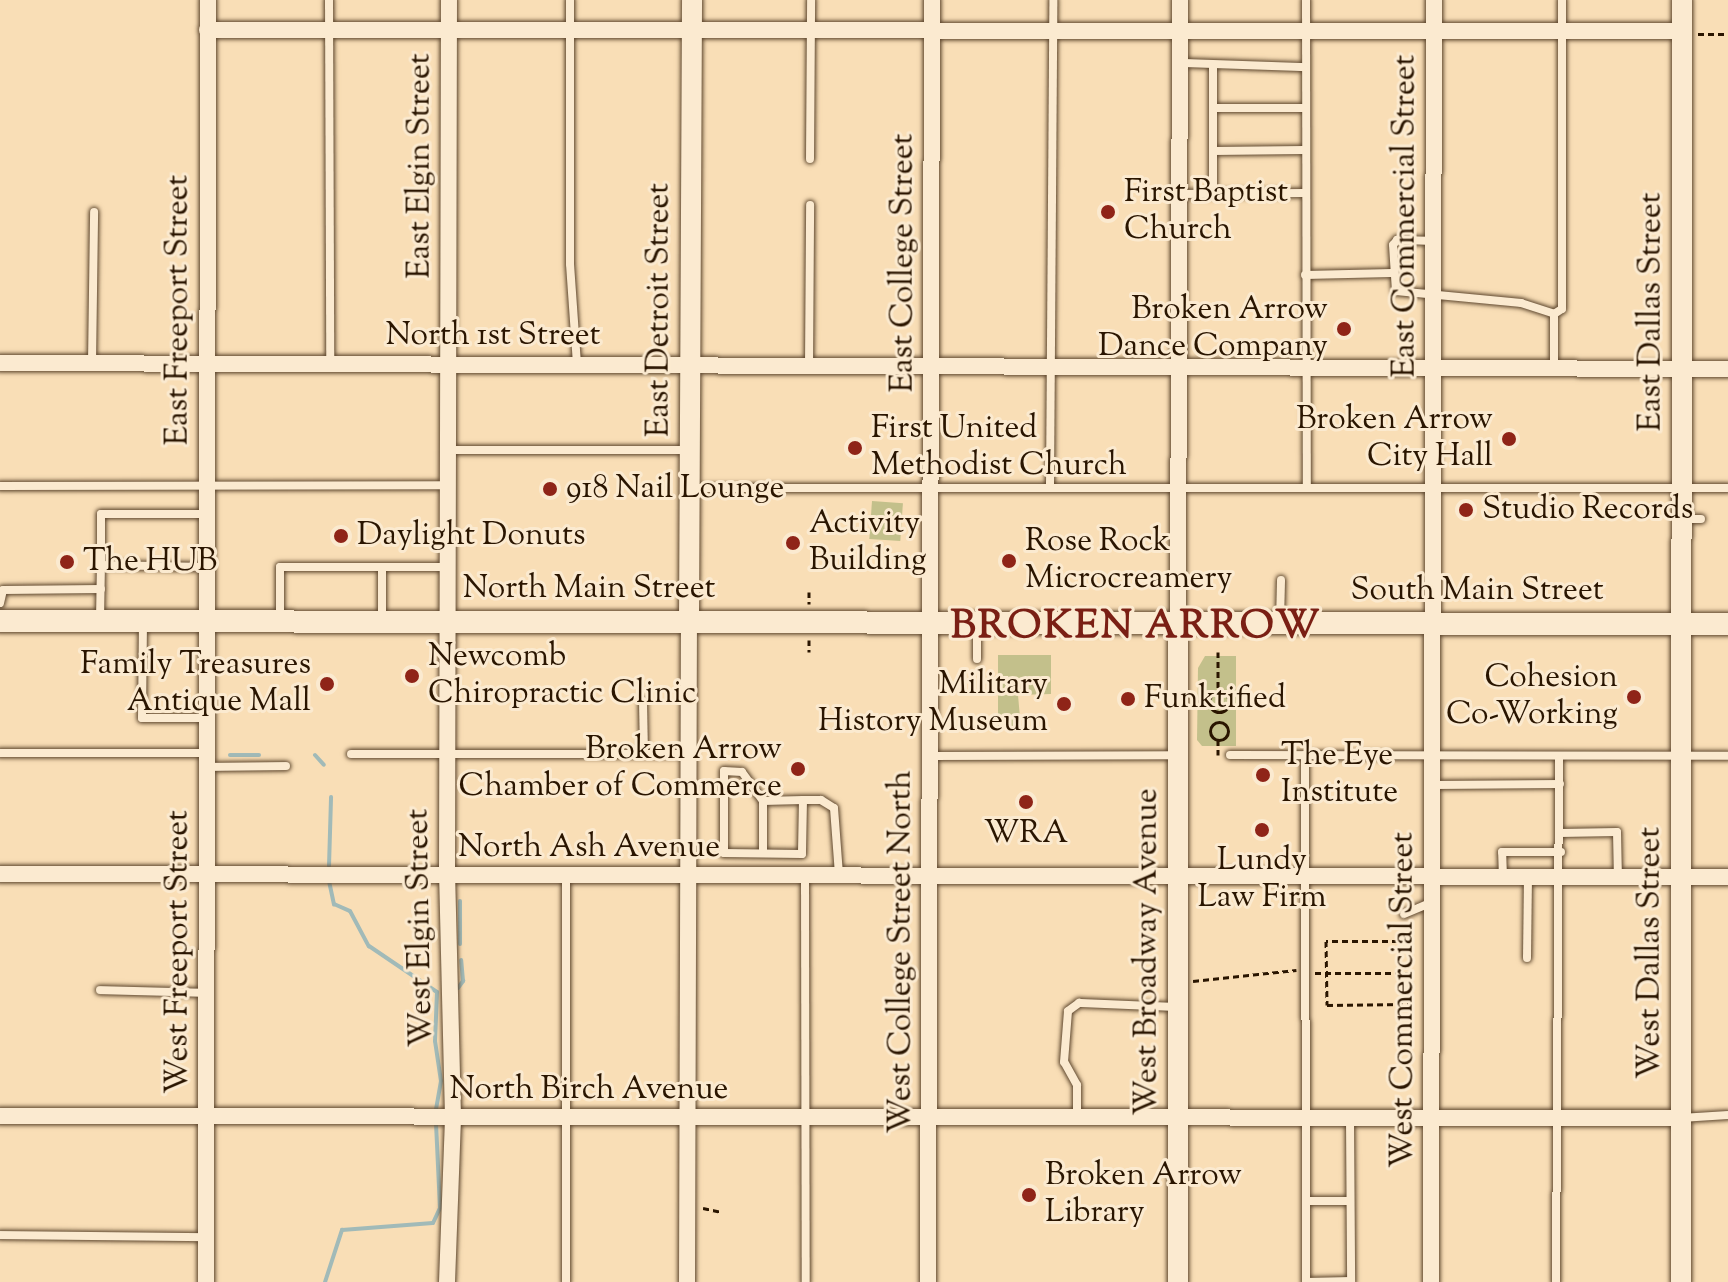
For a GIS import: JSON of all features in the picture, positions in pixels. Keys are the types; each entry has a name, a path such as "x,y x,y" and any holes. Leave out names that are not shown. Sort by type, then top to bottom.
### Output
{"main road":[{"name":"North Main Street","path":"0,621 1178,622"},
{"name":"South Main Street","path":"1178,622 1728,624"}],"street":[{"name":"East Freeport Street","path":"205,621 208,0"},
{"name":"East Elgin Street","path":"449,0 449,621"},
{"name":"East Detroit Street","path":"689,621 692,0"},
{"name":"East College Street","path":"931,622 932,0"},
{"path":"1178,622 1180,0"},
{"name":"East Commercial Street","path":"1433,623 1434,0"},
{"name":"East Dallas Street","path":"1681,624 1692,519 1682,488 1682,0"},
{"path":"207,30 1053,28 1682,31"},
{"name":"North 1st Street","path":"0,363 1306,369 1554,365 1728,369"},
{"name":"West Freeport Street","path":"205,621 208,993 206,1282"},
{"name":"West Elgin Street","path":"447,1282 449,621"},
{"path":"687,1282 689,621"},
{"name":"West College Street North","path":"928,1282 931,622"},
{"name":"West Broadway Avenue","path":"1178,622 1178,1282"},
{"name":"West Commercial Street","path":"1431,1282 1433,623"},
{"name":"West Dallas Street","path":"1681,624 1681,1282"},
{"name":"North Ash Avenue","path":"0,874 1728,877"},
{"name":"North Birch Avenue","path":"0,1116 1304,1120 1680,1118"}],"lane":[{"path":"329,0 330,364"},
{"path":"570,0 570,280 577,364"},
{"path":"810,159 811,0"},
{"path":"1050,486 1053,0"},
{"path":"1306,0 1307,488"},
{"path":"1554,314 1562,309 1562,0"},
{"path":"1180,63 1213,67 1304,67"},
{"path":"1213,67 1213,193"},
{"path":"1213,108 1304,108"},
{"path":"1213,151 1304,150"},
{"path":"1179,194 1304,193"},
{"path":"809,367 810,205"},
{"path":"92,363 94,212"},
{"path":"1434,241 1397,240 1391,248 1396,291 1521,303 1554,314"},
{"path":"1305,275 1392,273"},
{"path":"1554,314 1554,365"},
{"path":"449,450 689,450"},
{"path":"0,486 449,485"},
{"path":"689,488 1728,488"},
{"path":"100,621 101,514 207,514"},
{"path":"101,565 207,567"},
{"path":"280,621 280,567 449,567"},
{"path":"382,567 382,621"},
{"path":"1280,622 1281,580"},
{"path":"0,603 3,590 101,589"},
{"path":"143,621 142,718 205,718"},
{"path":"977,621 977,659"},
{"path":"643,701 644,754"},
{"path":"0,753 286,766"},
{"path":"351,754 689,754"},
{"path":"931,756 1178,755"},
{"path":"1230,755 1559,759 1728,756"},
{"path":"1305,755 1306,1282 1351,1282 1350,1119"},
{"path":"1556,1282 1561,852 1559,759"},
{"path":"763,853 763,801 742,772 724,771 724,853 802,854 803,800"},
{"path":"1434,785 1560,784"},
{"path":"763,801 828,802 834,808 839,876"},
{"path":"1560,833 1617,832 1618,878"},
{"path":"1503,877 1502,852 1561,852"},
{"path":"566,875 566,1282"},
{"path":"805,876 806,1282"},
{"path":"1527,958 1528,877"},
{"path":"1404,914 1433,902"},
{"path":"100,990 208,993"},
{"path":"1077,1117 1077,1085 1064,1062 1068,1011 1079,1003 1178,1007"},
{"path":"1680,1118 1728,1115"},
{"path":"1306,1201 1350,1201"},
{"path":"0,1235 207,1237"}],"path":[{"path":"1682,31 1728,34"},
{"path":"809,592 809,608"},
{"path":"809,635 809,652"},
{"path":"1209,702 1218,692 1218,652"},
{"path":"1218,692 1229,704 1218,712"},
{"path":"1196,701 1209,702 1218,712 1218,722 1228,732 1218,740"},
{"path":"1218,722 1210,730 1218,740 1218,755"},
{"path":"1408,941 1326,941 1327,1005 1408,1004"},
{"path":"1178,982 1306,970 1408,973"},
{"path":"687,1208 722,1212"}],"shaded area":[{"path":"872,501 903,503 900,541 869,539"},
{"path":"998,655 1051,655 1051,694 1018,695 1021,729 998,729"},
{"path":"1205,656 1236,656 1236,746 1202,746 1197,740 1198,668"}],"waterway":[{"path":"230,755 259,755"},
{"path":"315,755 324,765"},
{"path":"329,866 331,797"},
{"path":"329,881 334,904 350,911 369,946 437,992 435,1041 441,1081 435,1114"},
{"path":"460,901 460,944"},
{"path":"458,988 463,981 461,960"},
{"path":"325,1282 342,1230 433,1223 440,1208 436,1123"}],"place":[{"name":"First Baptist Church","path":"1108,212"},
{"name":"Broken Arrow Dance Company","path":"1344,329"},
{"name":"Broken Arrow City Hall","path":"1509,439"},
{"name":"First United Methodist Church","path":"855,448"},
{"name":"918 Nail Lounge","path":"550,489"},
{"name":"Studio Records","path":"1466,510"},
{"name":"Daylight Donuts","path":"341,536"},
{"name":"Activity Building","path":"793,543"},
{"name":"Rose Rock Microcreamery","path":"1009,561"},
{"name":"The HUB","path":"67,562"},
{"name":"Newcomb Chiropractic Clinic","path":"412,676"},
{"name":"Family Treasures Antique Mall","path":"327,684"},
{"name":"Cohesion Co-Working","path":"1634,697"},
{"name":"Funktified","path":"1128,699"},
{"name":"Military History Museum","path":"1064,704"},
{"name":"Broken Arrow Chamber of Commerce","path":"798,769"},
{"name":"The Eye Institute","path":"1263,775"},
{"name":"WRA","path":"1026,802"},
{"name":"Lundy Law Firm","path":"1262,830"},
{"name":"Broken Arrow Library","path":"1029,1195"}],"district":[{"name":"BROKEN ARROW","path":"1136,628"}]}
